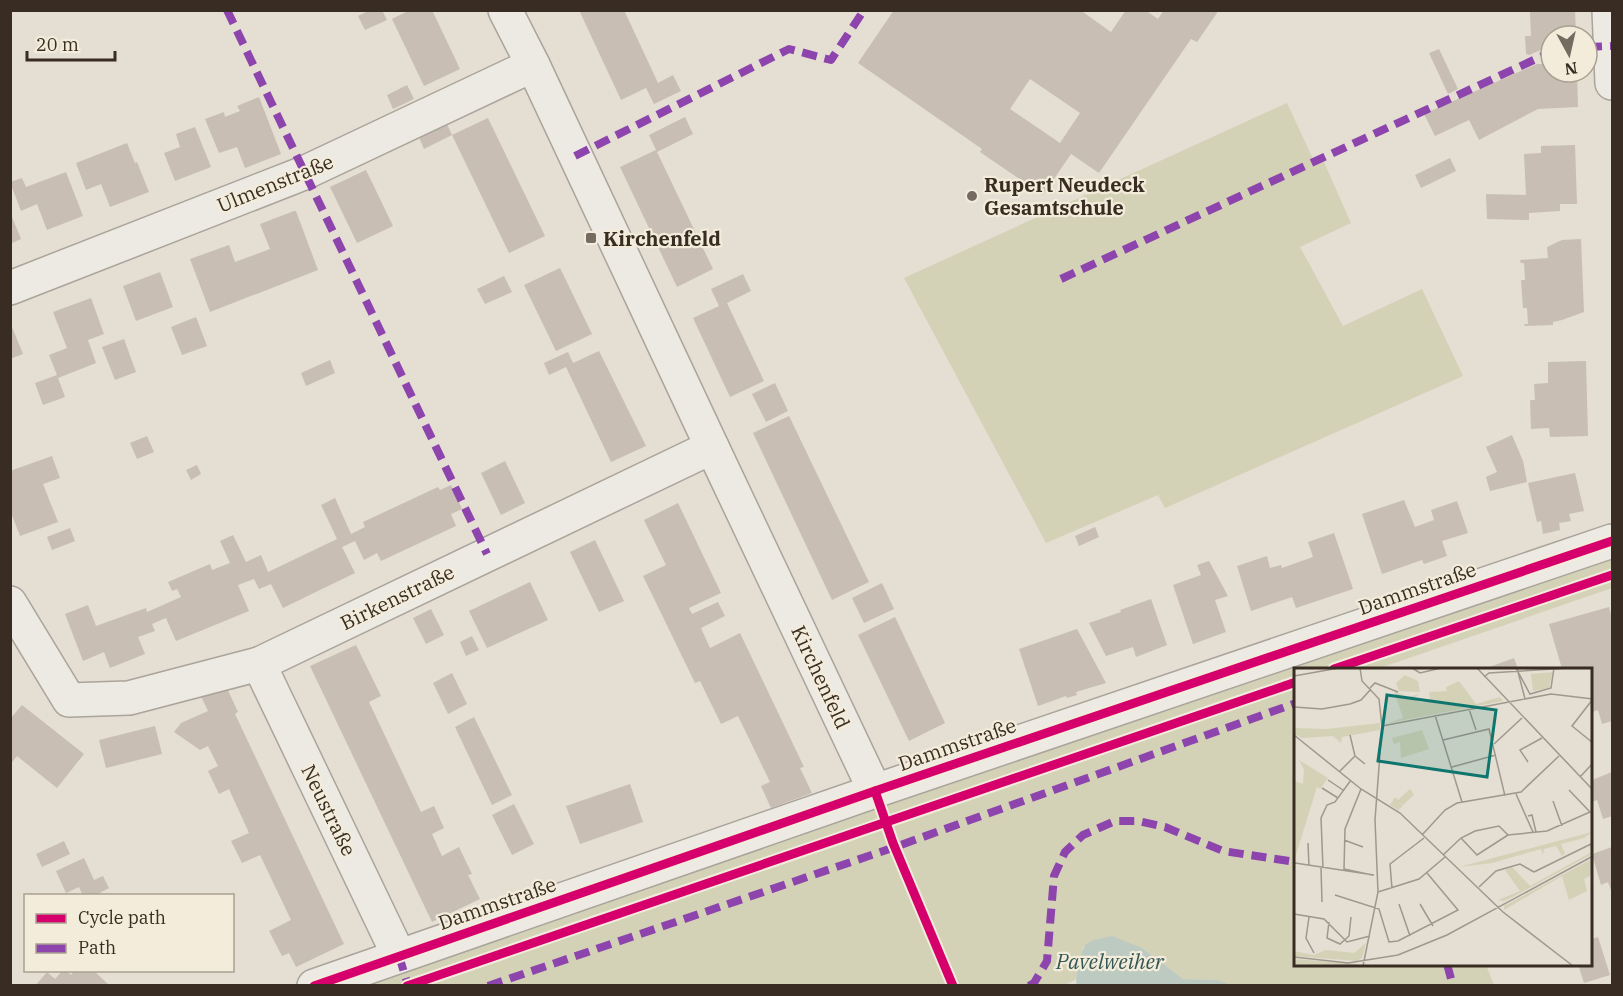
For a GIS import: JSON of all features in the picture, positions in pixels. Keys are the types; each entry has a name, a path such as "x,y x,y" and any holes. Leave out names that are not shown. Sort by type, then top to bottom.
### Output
{"street":[{"name":"Kirchenfeld","path":"505,10 875,791"},
{"path":"1609,10 1612,83"},
{"name":"Ulmenstraße","path":"10,288 304,173 533,65"},
{"name":"Birkenstraße","path":"10,603 69,700 129,698 259,664 712,447"},
{"name":"Dammstraße","path":"314,986 875,791 1612,541"},
{"name":"Neustraße","path":"259,664 399,956"}],"green space":[{"path":"1287,103 1313,159 1323,160 1351,223 1300,247 1343,326 1422,289 1463,376 1165,508 1158,495 1046,543 904,278"},
{"path":"1611,558 1612,588 1380,668 1294,668 1294,966 1486,966 1494,985 1231,985 1218,980 1183,979 1142,948 1083,947 1075,980 1064,985 360,986"}],"water":[{"name":"Pavelweiher","path":"1112,936 1142,948 1183,979 1218,980 1231,985 1077,985 1078,966 1085,946 1092,941"}],"building":[{"path":"370,10 382,10 387,20 365,30 358,16"},
{"path":"410,10 432,10 460,69 424,86 392,19"},
{"path":"579,10 624,10 658,83 673,75 681,91 654,104 646,88 621,100"},
{"path":"894,10 1015,10 1017,12 1018,10 1080,10 1111,32 1126,10 1145,10 1158,19 1164,10 1219,10 1197,42 1191,39 1099,173 1071,154 1043,195 980,152 982,149 858,63","holes":["1030,79 1080,113 1060,143 1010,109"]},
{"path":"1575,10 1576,24 1539,24 1539,51 1529,55 1526,54 1525,36 1531,36 1530,12"},
{"path":"1439,49 1458,89 1448,94 1429,53"},
{"path":"1537,64 1539,64 1539,84 1577,84 1578,107 1538,109 1479,140 1469,120 1435,136 1424,114"},
{"path":"407,85 414,99 393,109 387,95"},
{"path":"259,97 281,154 245,168 237,147 219,153 205,119 224,112 225,117 240,111 237,106"},
{"path":"685,117 693,134 657,152 713,269 677,287 620,167 656,150 649,135"},
{"path":"488,118 545,236 509,253 452,135"},
{"path":"446,122 452,135 424,149 418,135"},
{"path":"195,127 211,167 175,181 164,153 180,147 176,134"},
{"path":"127,143 149,192 110,207 101,184 86,190 76,163"},
{"path":"1575,145 1577,204 1560,204 1560,211 1529,213 1529,220 1487,219 1486,194 1526,195 1524,154 1541,153 1541,146"},
{"path":"1450,158 1456,171 1421,188 1415,175"},
{"path":"366,170 393,226 357,243 330,187"},
{"path":"66,172 83,216 47,230 37,204 21,211 10,182 22,178 26,187"},
{"path":"296,211 318,270 210,312 190,259 229,245 235,262 270,249 260,224"},
{"path":"10,212 21,239 10,244"},
{"path":"1581,239 1584,312 1553,322 1553,325 1525,326 1524,324 1528,324 1527,308 1523,308 1521,280 1525,280 1524,263 1520,260 1548,258 1547,247 1562,240"},
{"path":"560,268 592,334 556,351 524,285"},
{"path":"160,272 173,307 136,321 123,286"},
{"path":"743,274 751,291 727,303 764,381 730,397 693,318 719,306 711,289"},
{"path":"504,276 512,292 485,304 477,289"},
{"path":"91,298 104,334 88,340 96,363 58,378 65,397 43,405 35,383 57,375 49,355 67,348 53,312"},
{"path":"196,317 207,346 182,355 171,327"},
{"path":"10,322 23,354 10,359"},
{"path":"124,339 136,372 115,380 102,347"},
{"path":"599,351 646,446 611,462 566,367 549,375 544,363 568,352 573,363"},
{"path":"330,360 335,373 306,386 301,373"},
{"path":"1586,361 1588,436 1550,437 1549,428 1531,429 1530,400 1535,400 1534,384 1548,383 1548,362"},
{"path":"775,383 788,411 766,422 752,394"},
{"path":"789,416 869,582 832,600 753,433"},
{"path":"1512,435 1523,461 1527,482 1490,491 1486,477 1497,472 1486,447"},
{"path":"147,436 154,452 137,459 130,443"},
{"path":"52,456 60,478 43,484 58,522 20,536 10,510 10,471"},
{"path":"505,461 525,503 501,515 481,473"},
{"path":"197,465 201,474 191,480 186,470"},
{"path":"1575,473 1584,511 1569,514 1571,521 1559,523 1560,530 1543,534 1541,521 1537,522 1528,483"},
{"path":"451,485 462,509 451,514 456,526 381,561 377,553 364,560 355,541 342,547 355,573 283,608 271,584 259,589 254,579 238,585 249,611 176,641 166,618 152,624 155,631 138,637 145,654 110,668 104,652 83,661 65,614 88,605 96,626 146,608 147,612 181,597 177,589 172,591 168,582 210,564 212,570 230,563 220,541 233,535 246,562 261,555 268,572 337,539 321,505 335,498 351,534 365,527 363,522 438,487 440,490"},
{"path":"1404,500 1415,527 1434,520 1431,510 1457,501 1468,533 1442,541 1447,556 1424,564 1422,560 1382,574 1362,514"},
{"path":"678,503 721,593 689,608 692,614 718,602 725,616 701,628 710,648 740,633 804,767 800,768 812,793 771,808 761,786 770,782 738,716 721,724 700,681 695,683 643,576 666,565 644,520"},
{"path":"1095,527 1099,537 1079,546 1075,536"},
{"path":"70,528 75,541 52,550 47,537"},
{"path":"1334,533 1353,589 1296,608 1292,597 1251,611 1237,566 1267,556 1270,568 1281,565 1282,568 1313,557 1308,542"},
{"path":"595,540 624,601 599,612 570,552"},
{"path":"1209,561 1228,596 1215,600 1226,632 1193,644 1173,585 1201,575 1197,565"},
{"path":"530,582 548,620 487,648 469,611"},
{"path":"882,583 894,609 864,623 852,598"},
{"path":"1151,599 1167,645 1136,657 1133,647 1106,656 1089,623"},
{"path":"1609,607 1612,618 1612,721 1602,724 1598,710 1593,712 1593,668 1562,668 1549,624"},
{"path":"431,609 444,635 426,644 413,618"},
{"path":"895,617 945,723 909,741 858,635"},
{"path":"1077,629 1106,683 1076,692 1077,695 1067,698 1066,696 1038,706 1019,649"},
{"path":"472,636 479,650 466,656 460,642"},
{"path":"356,645 381,696 369,702 421,812 434,806 444,828 432,834 442,856 459,847 472,874 468,875 480,899 432,922 310,666"},
{"path":"1514,658 1518,668 1487,668"},
{"path":"452,673 467,704 448,714 433,683"},
{"path":"226,686 238,712 235,714 344,944 296,967 289,953 282,956 269,931 291,920 260,855 242,863 231,841 249,833 229,789 219,794 208,771 218,766 208,746 200,750 174,732 181,723 208,711 200,694"},
{"path":"22,705 84,754 57,788 17,756 10,765 10,719"},
{"path":"474,717 512,795 492,805 455,727"},
{"path":"155,726 162,754 106,768 99,740"},
{"path":"1612,772 1612,816 1603,819 1597,800 1593,802 1593,780"},
{"path":"630,784 643,822 580,844 566,806"},
{"path":"514,804 534,844 512,855 492,815"},
{"path":"64,841 70,854 42,867 36,854"},
{"path":"1612,847 1612,893 1608,882 1601,885 1593,854"},
{"path":"84,858 94,880 103,876 109,888 98,894 82,894 79,887 66,893 56,871"},
{"path":"1598,937 1610,975 1584,983 1579,966 1593,966 1593,939"},
{"path":"47,972 55,979 61,972 68,972 71,975 73,972 95,972 110,986 35,986"}],"marked path":[{"path":"227,10 487,554"},
{"path":"575,156 789,49 831,60 864,10"},
{"path":"1599,46 1611,46"},
{"path":"1061,279 1539,58"},
{"path":"488,986 895,847 1294,704"},
{"path":"1029,986 1034,983 1047,961 1054,876 1065,852 1083,835 1115,821 1138,821 1165,827 1223,851 1294,862"},
{"path":"399,956 408,985"},
{"path":"1448,966 1453,986"}],"cycle path":[{"path":"314,986 875,791 1612,541"},
{"path":"1337,668 1612,575"},
{"path":"407,986 1294,683"},
{"path":"875,791 893,843 953,986"}],"place":[{"name":"Rupert Neudeck Gesamtschule","path":"972,196"},
{"name":"Kirchenfeld","path":"591,238"}]}
